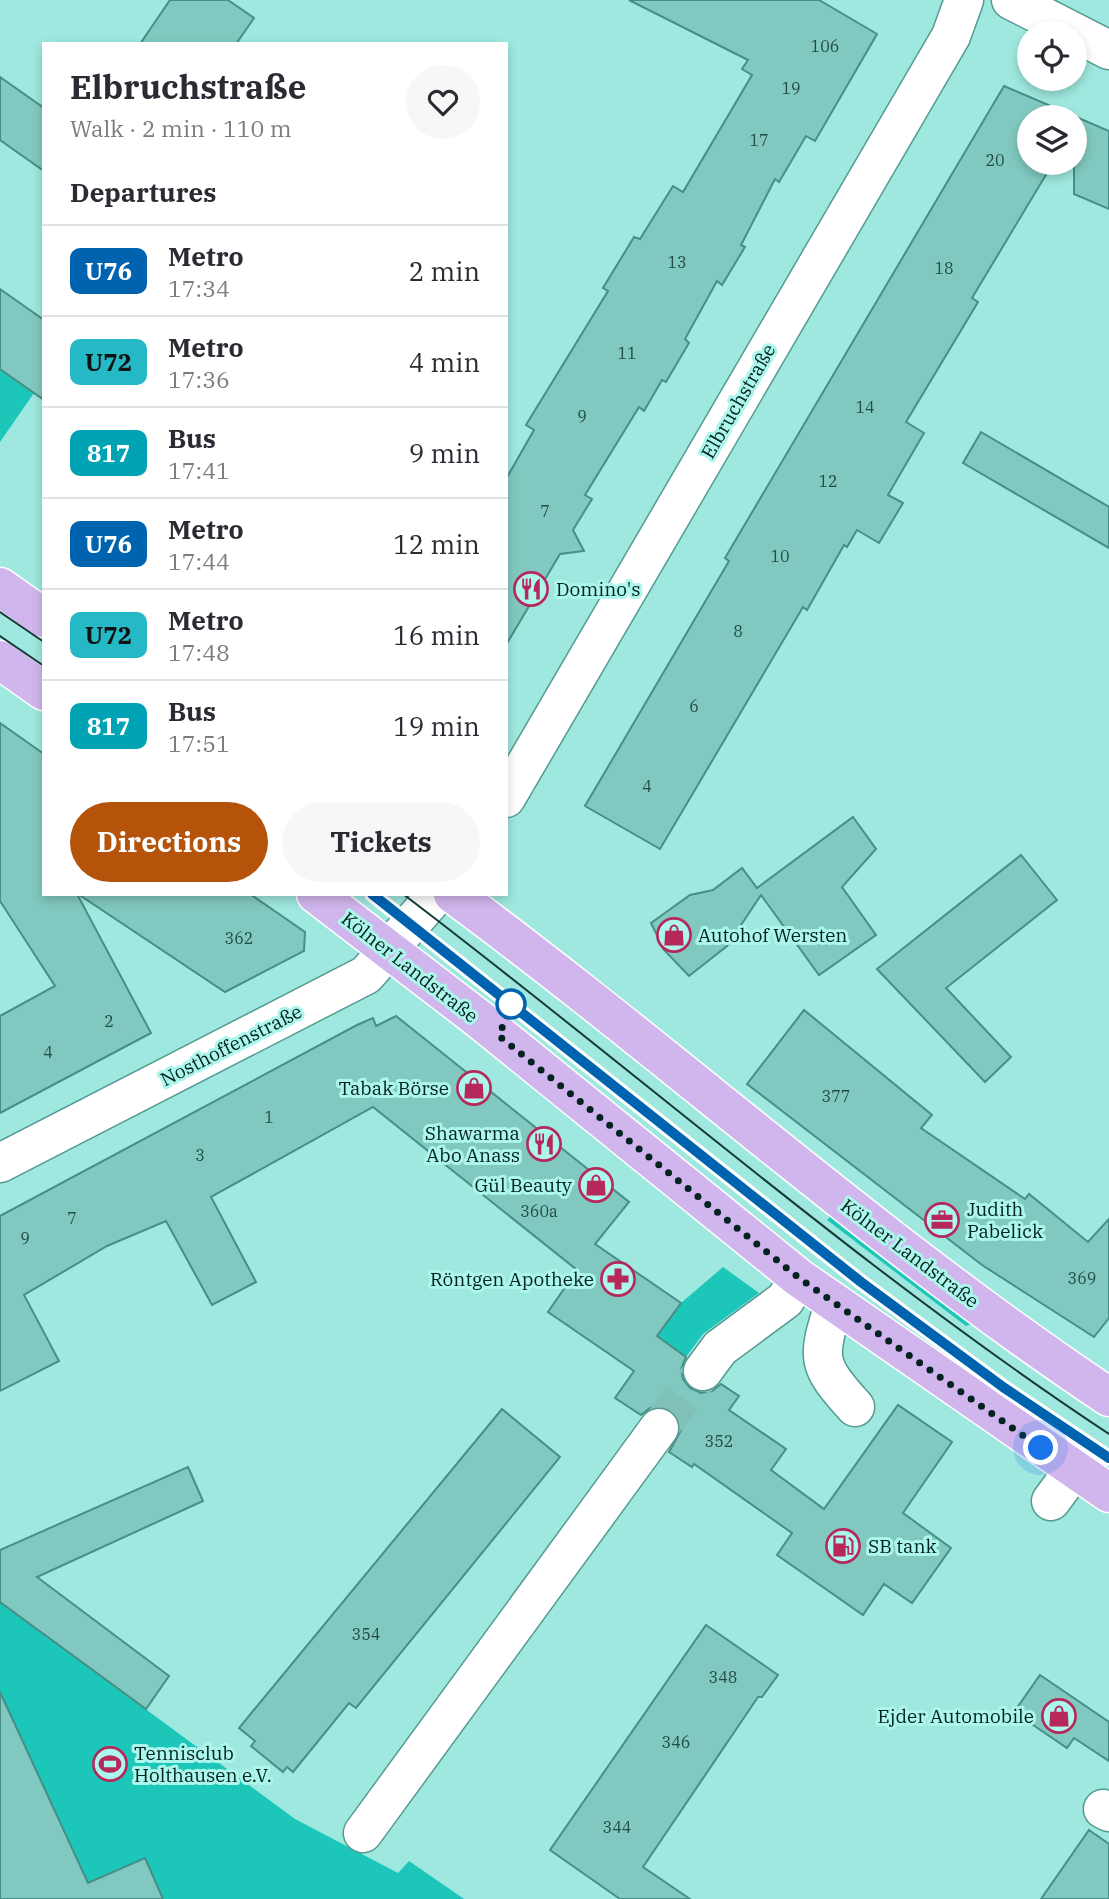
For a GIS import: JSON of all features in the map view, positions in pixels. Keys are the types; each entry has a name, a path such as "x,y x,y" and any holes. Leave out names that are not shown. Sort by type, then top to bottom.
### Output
{"main road":[{"path":"0,587 42,617"},
{"path":"0,660 42,690"},
{"name":"Kölner Landstraße","path":"319,896 799,1278 1109,1493"},
{"name":"Kölner Landstraße","path":"456,896 535,955 865,1220 1109,1397"}],"street":[{"name":"Elbruchstraße","path":"508,795 951,36 964,0"},
{"path":"1011,0 1109,50"},
{"name":"Nosthoffenstraße","path":"0,1163 366,975 435,896"},
{"path":"703,1371 720,1348 785,1300 799,1278"},
{"path":"834,1304 820,1356 830,1380 855,1407"},
{"path":"363,1833 659,1428"},
{"path":"1051,1501 1074,1470"}],"green space":[{"path":"0,369 34,393 0,442"},
{"path":"836,1210 972,1317 971,1324 966,1326 827,1220"},
{"path":"723,1267 759,1293 703,1334 686,1357 657,1336 681,1303"},
{"name":"Tennisclub Holthausen e.V.","path":"0,1602 295,1819 398,1873 409,1861 464,1899 0,1899"}],"building":[{"path":"170,0 228,0 254,18 237,42 141,42"},
{"path":"629,0 819,0 877,34 815,141 806,136 779,182 775,179 741,245 745,247 722,285 717,281 685,339 689,343 666,382 662,380 644,411 639,407 585,495 592,499 573,530 584,551 560,554 508,642 508,476 534,430 526,425 608,291 603,288 634,237 640,239 673,186 683,192 752,75 742,69 748,60"},
{"path":"0,77 42,107 42,170 0,140"},
{"path":"1004,86 1048,105 1017,105 1017,175 1046,175 972,298 978,302 906,422 924,433 888,495 903,503 879,543 857,530 847,547 844,545 807,610 803,607 660,849 585,806 729,561 725,558"},
{"path":"1087,122 1109,131 1109,209 1074,194 1074,175 1087,175"},
{"path":"0,289 42,319 42,399 0,369"},
{"path":"981,432 1109,507 1109,548 963,463"},
{"path":"0,723 42,753 42,896 78,896 151,1033 0,1113 0,1016 55,986 0,901"},
{"path":"853,817 876,849 842,887 876,935 819,975 761,895 727,946 689,976 664,950 651,923 690,895 713,890 742,868 757,888"},
{"path":"1021,855 1057,900 946,988 1011,1057 985,1082 877,969"},
{"path":"81,896 253,896 305,932 304,951 225,992"},
{"path":"804,1010 932,1115 921,1128 1025,1199 1029,1194 1088,1242 1109,1219 1109,1318 1094,1337 982,1265 747,1084"},
{"path":"396,1016 629,1202 595,1244 681,1303 657,1336 686,1357 681,1369 683,1379 690,1388 701,1393 712,1391 721,1384 739,1396 729,1410 786,1449 771,1470 824,1509 898,1405 952,1442 903,1513 951,1548 912,1603 884,1584 863,1615 777,1555 792,1533 694,1464 692,1467 669,1452 681,1430 679,1420 672,1411 661,1406 650,1408 641,1415 615,1398 634,1371 548,1312 577,1270 373,1107 211,1197 256,1282 212,1305 166,1221 107,1246 24,1295 59,1361 0,1391 0,1216 357,1025 373,1018 376,1026"},
{"path":"502,1409 560,1457 356,1708 349,1703 293,1772 287,1767 283,1772 251,1746 255,1741 239,1728"},
{"path":"188,1467 203,1501 37,1577 169,1676 146,1709 0,1602 0,1550"},
{"path":"706,1625 778,1675 762,1697 758,1697 643,1867 690,1899 620,1899 550,1850"},
{"path":"1040,1675 1109,1722 1109,1761 1074,1738 1067,1748 1014,1712"},
{"path":"0,1692 88,1883 145,1858 163,1899 0,1899"},
{"path":"1089,1830 1109,1844 1109,1899 1041,1899"}],"tunnel":[{"path":"659,1428 703,1371"}],"tram line":[{"path":"0,612 42,641"},
{"path":"0,636 42,665"},
{"path":"375,896 861,1282 1003,1387 1109,1458"},
{"path":"406,896 839,1239 927,1306 1109,1434"}],"metro line":[{"name":"U76","path":"375,896 931,1336 1109,1458"}],"place":[{"name":"Domino's","path":"531,589"},
{"name":"Autohof Wersten","path":"674,935"},
{"name":"Tabak Börse","path":"474,1088"},
{"name":"Shawarma Abo Anass","path":"544,1144"},
{"name":"Gül Beauty","path":"596,1185"},
{"name":"Judith Pabelick","path":"942,1220"},
{"name":"Röntgen Apotheke","path":"618,1279"},
{"name":"SB tank","path":"843,1546"},
{"name":"Ejder Automobile","path":"1059,1716"},
{"name":"Tennisclub Holthausen e.V.","path":"110,1764"}],"route":[{"path":"511,1004 499,1036 799,1278 1041,1448"}]}
